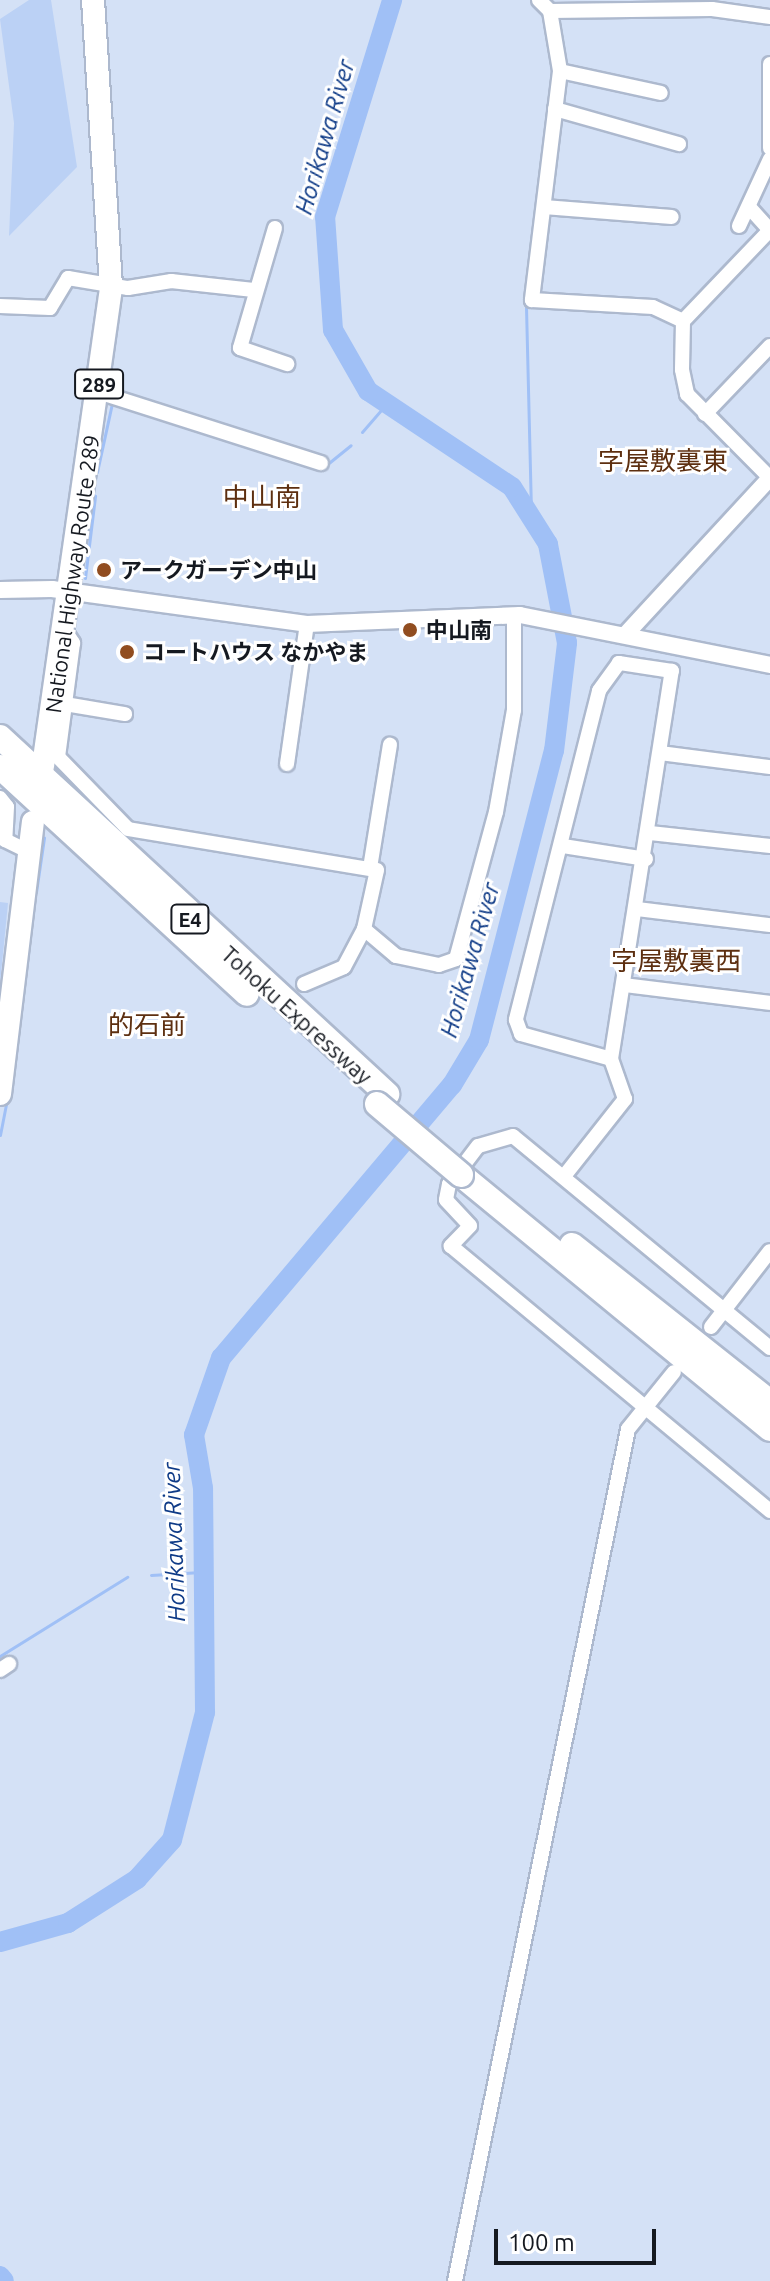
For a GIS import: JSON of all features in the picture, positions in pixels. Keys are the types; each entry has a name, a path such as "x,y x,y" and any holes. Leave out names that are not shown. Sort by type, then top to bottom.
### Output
{"highway":[{"name":"National Highway Route 289","path":"43,766 111,286 93,0"},
{"name":"Tohoku Expressway","path":"0,737 382,1099"},
{"name":"Tohoku Expressway","path":"0,767 147,907 382,1099"},
{"path":"0,1094 33,822"},
{"name":"E4","path":"382,1099 770,1429"},
{"name":"E4","path":"466,1169 770,1402"}],"street":[{"path":"683,321 653,307 532,300 560,71 544,5 712,9 770,17"},
{"path":"770,64 770,148"},
{"path":"560,71 661,93"},
{"path":"555,109 679,144"},
{"path":"739,226 770,159"},
{"path":"544,207 672,217"},
{"path":"626,634 770,478 687,394 683,321 770,230 749,207"},
{"path":"275,228 254,290 240,348 287,364"},
{"path":"0,306 50,308 68,278 111,286 219,282 254,290"},
{"path":"705,414 770,346"},
{"path":"98,392 321,463"},
{"path":"0,590 69,591 307,624 517,615 593,624 770,665"},
{"path":"364,929 396,956 439,965 456,959 506,763 517,615"},
{"path":"287,764 307,624"},
{"path":"64,629 73,643 65,704 62,766 128,829 377,870 364,929 344,967 304,984"},
{"path":"565,1175 625,1099 611,1059 646,859 672,671 619,663 599,691 516,1030 611,1059"},
{"path":"65,704 125,714"},
{"path":"370,868 390,745"},
{"path":"660,753 770,767"},
{"path":"0,798 7,807 5,840 28,851"},
{"path":"650,833 770,846"},
{"path":"563,846 646,859"},
{"path":"637,909 770,925"},
{"path":"624,985 770,1003"},
{"path":"770,1348 722,1311 565,1175 513,1136 478,1146 449,1184 446,1200 470,1226 451,1246 770,1511"},
{"path":"711,1327 770,1251"},
{"path":"455,2281 628,1429 674,1372"}],"shaded area":[{"path":"29,0 51,0 77,167 9,236 14,123 0,19"},
{"path":"0,902 8,903 0,984"}],"waterway":[{"name":"Horikawa River","path":"0,1942 68,1923 137,1879 172,1840 205,1712 203,1488 194,1435 221,1358 452,1085 479,1040 554,751 567,643 548,544 512,487 368,391 333,330 325,217 392,0"},
{"path":"526,307 531,514"},
{"path":"97,472 112,403"},
{"path":"362,432 385,406"},
{"path":"325,466 351,445"},
{"path":"85,578 95,496"},
{"path":"36,892 44,838"},
{"path":"0,1135 7,1100"},
{"path":"151,1575 201,1572"},
{"path":"0,1656 127,1577"},
{"path":"0,2276 4,2281"}],"place":[{"name":"アークガーデン中山","path":"104,570"},
{"name":"中山南","path":"410,630"},
{"name":"コートハウス なかやま","path":"127,652"}],"district":[{"name":"字屋敷裏東","path":"663,461"},
{"name":"中山南","path":"262,497"},
{"name":"字屋敷裏西","path":"676,961"},
{"name":"的石前","path":"147,1025"}]}
